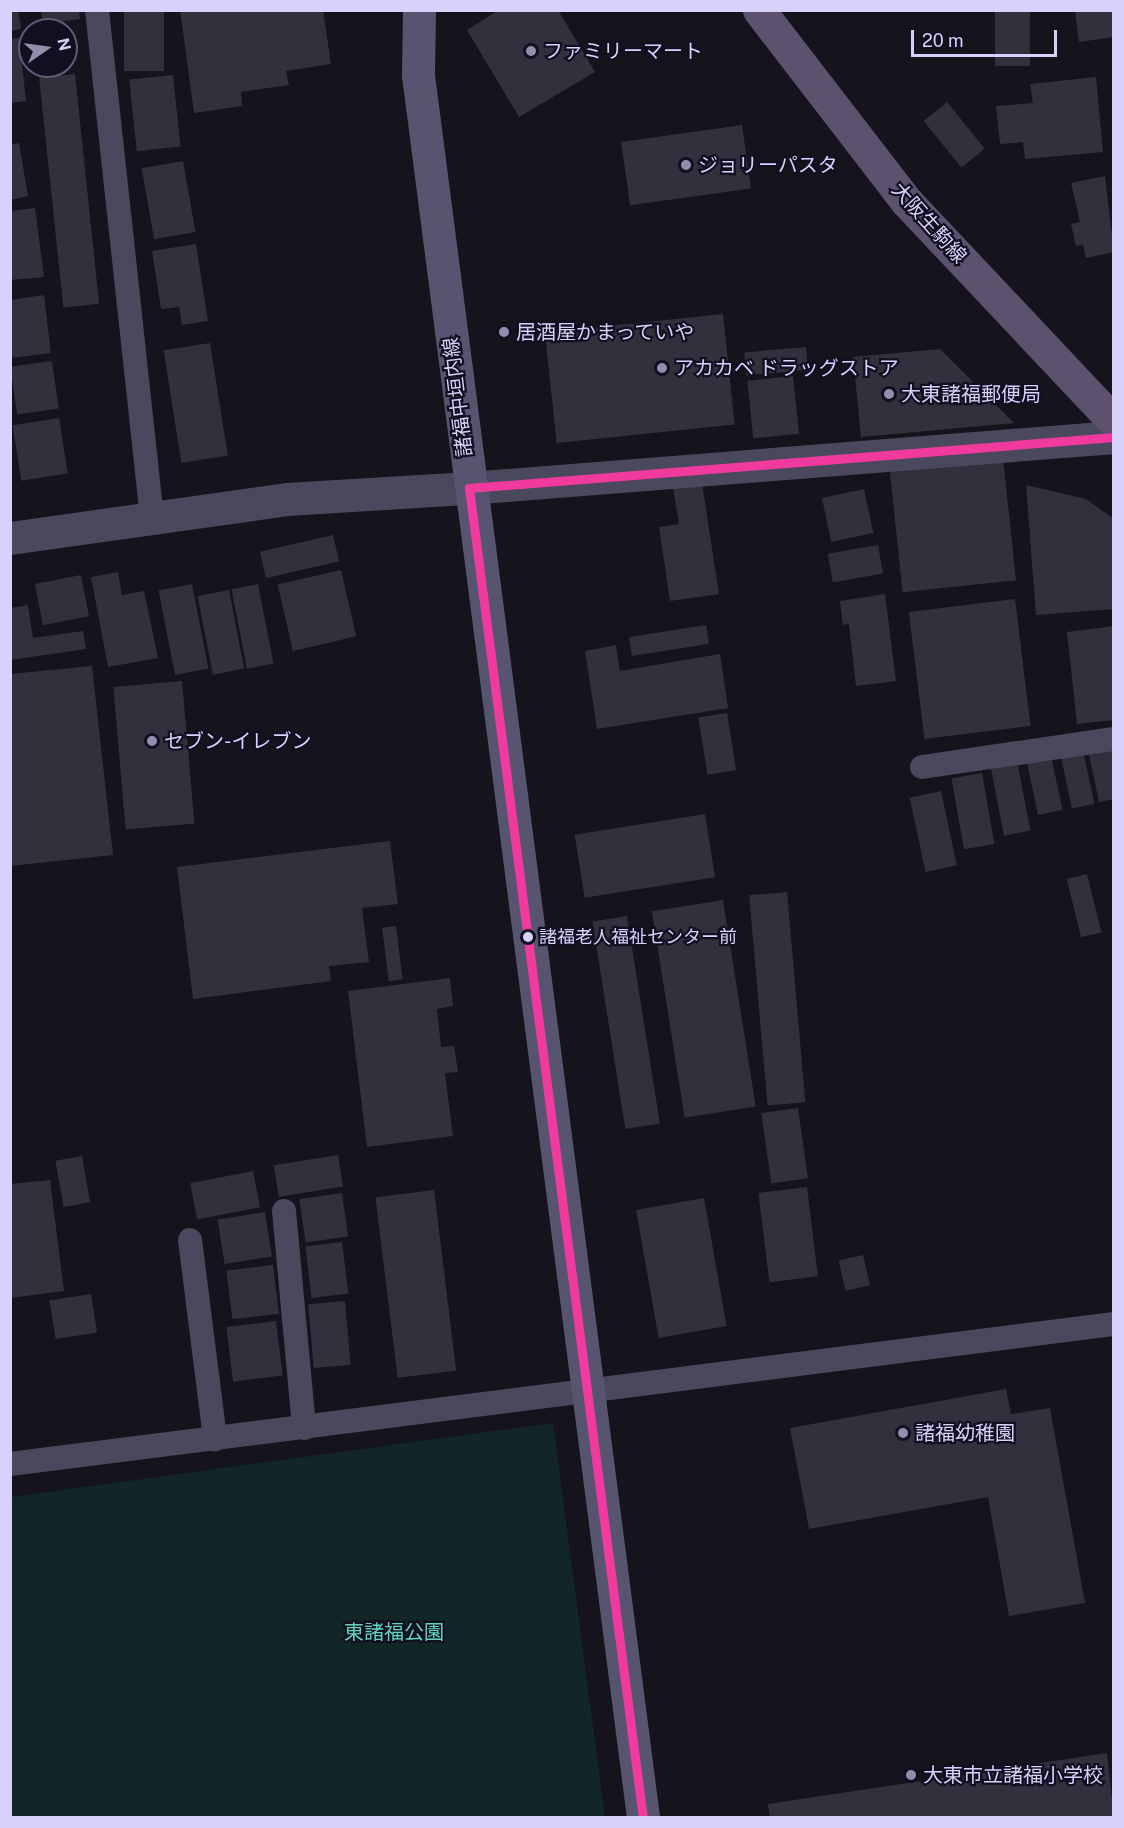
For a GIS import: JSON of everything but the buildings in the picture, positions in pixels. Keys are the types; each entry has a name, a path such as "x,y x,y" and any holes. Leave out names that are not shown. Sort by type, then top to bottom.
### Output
{"main road":[{"name":"大阪生駒線","path":"759,10 907,202 1113,422"}],"street":[{"name":"諸福中垣内線","path":"419,10 418,75 469,488 643,1818"},
{"path":"10,538 287,499 469,488 1113,437"}],"lane":[{"path":"97,10 152,518"},
{"path":"922,767 1113,739"},
{"path":"284,1211 304,1428"},
{"path":"190,1240 215,1439"},
{"path":"10,1464 589,1393 1113,1324"}],"green space":[{"name":"東諸福公園","path":"553,1423 605,1817 11,1817 11,1497"}],"transit line":[{"path":"469,488 1114,437"},
{"path":"469,488 643,1818"}],"place":[{"name":"ファミリーマート","path":"531,51"},
{"name":"ジョリーパスタ","path":"686,165"},
{"name":"居酒屋かまっていや","path":"504,332"},
{"name":"アカカベ ドラッグストア","path":"662,368"},
{"name":"大東諸福郵便局","path":"889,394"},
{"name":"セブン-イレブン","path":"152,741"},
{"name":"諸福老人福祉センター前","path":"528,937"},
{"name":"諸福幼稚園","path":"903,1433"},
{"name":"大東市立諸福小学校","path":"911,1775"}]}
